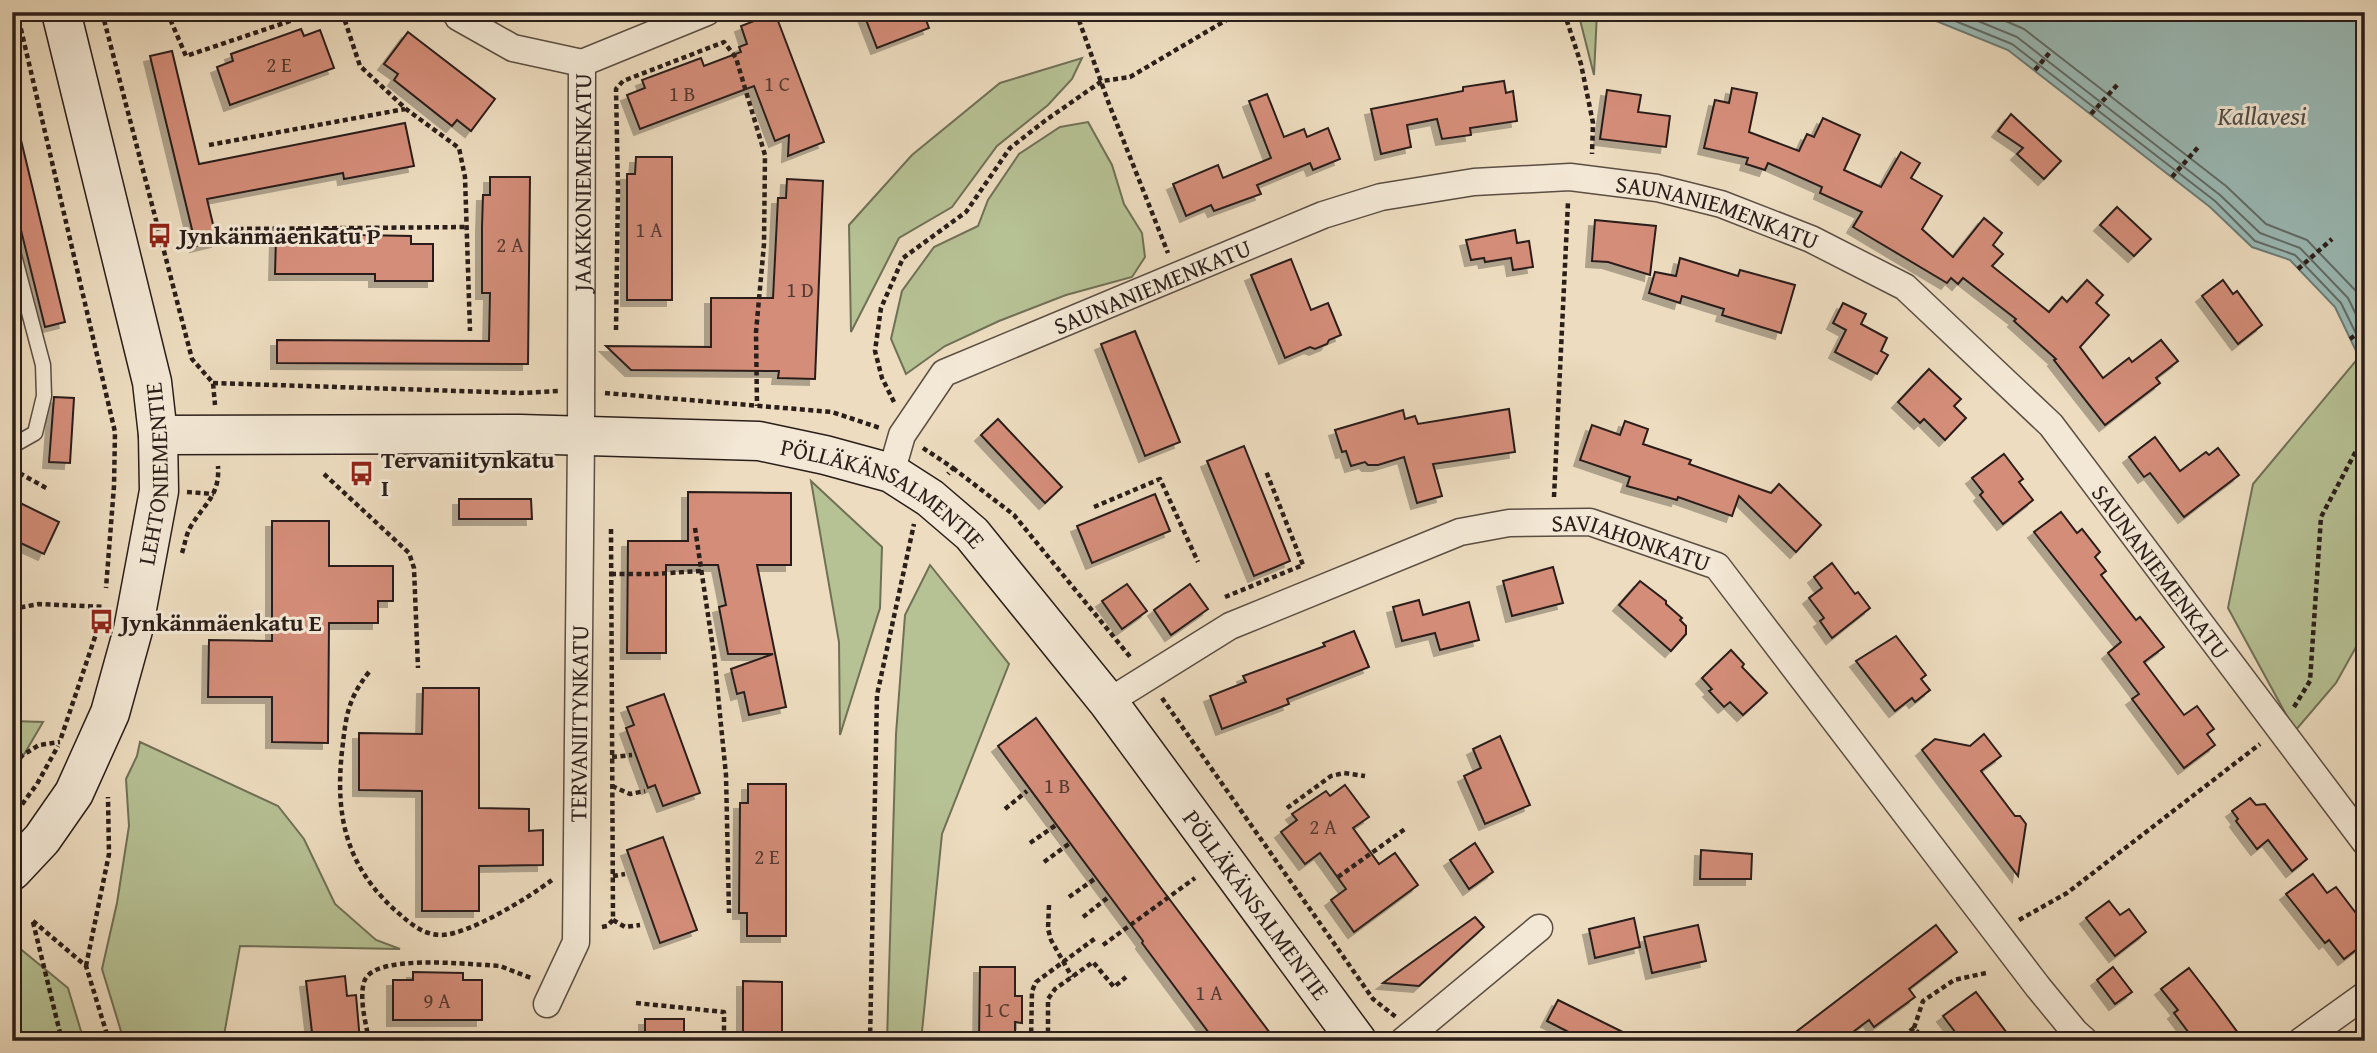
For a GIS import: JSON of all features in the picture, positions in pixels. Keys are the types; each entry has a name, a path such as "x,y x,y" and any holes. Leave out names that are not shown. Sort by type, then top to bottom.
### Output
{"street":[{"name":"LEHTONIEMENTIE","path":"12,871 42,839 75,793 110,713 133,630 159,491 158,435 152,382 61,12"},
{"path":"456,12 458,17 513,48 582,63"},
{"name":"JAAKKONIEMENKATU","path":"582,437 582,63 707,12"},
{"name":"SAUNANIEMENKATU","path":"891,473 902,435 944,373 1323,215 1381,197 1474,182 1579,178 1657,188 1721,204 1811,239 1905,287 2051,425 2365,842"},
{"name":"PÖLLÄKÄNSALMENTIE","path":"158,435 520,434 759,441 891,473 930,498 972,534 1108,702 1357,1041"},
{"name":"TERVANIITYNKATU","path":"551,996 576,943 582,437"},
{"name":"SAVIAHONKATU","path":"1108,702 1230,626 1460,532 1510,523 1590,522 1717,566 1997,933 2085,1041"},
{"path":"1408,1036 1538,928"},
{"path":"2301,1041 2365,995"}],"lane":[{"path":"12,248 43,365 44,396 35,433 12,446"}],"path":[{"path":"17,12 114,432 114,486 106,593"},
{"path":"167,12 186,56 317,12"},
{"path":"342,12 360,66 406,109 458,148 465,177 470,331"},
{"path":"1076,12 1177,276"},
{"path":"914,417 894,402 882,378 875,351 881,308 904,258 966,212 1010,148 1046,120 1102,81 1130,77 1240,12"},
{"path":"1552,524 1579,178 1593,123 1581,64 1564,12"},
{"path":"616,330 616,89 623,80 724,42 736,58 765,155 764,244 756,332 757,406"},
{"path":"2035,71 2052,51"},
{"path":"2091,114 2118,84"},
{"path":"209,145 406,109"},
{"path":"2172,177 2200,145"},
{"path":"230,229 468,227"},
{"path":"2298,269 2332,239"},
{"path":"2350,339 2365,328"},
{"path":"1997,933 2067,893 2280,729 2310,681 2321,517 2356,451"},
{"path":"953,467 1014,515 1147,678 1373,999 1408,1036"},
{"path":"12,470 48,489"},
{"path":"1225,597 1303,565 1266,471"},
{"path":"324,474 409,552 414,568 418,668"},
{"path":"1094,507 1160,480 1198,562"},
{"path":"870,1041 877,695 913,525 930,498"},
{"path":"576,928 607,926 613,920 611,528"},
{"path":"695,528 726,775 729,913"},
{"path":"611,574 701,571"},
{"path":"13,613 38,604 61,603 105,608"},
{"path":"12,818 37,784 60,742 100,622"},
{"path":"369,672 354,691 346,717 339,783 341,817 355,862 379,896 416,930 442,935 465,930 501,912 560,874 577,873"},
{"path":"12,762 39,745 60,742"},
{"path":"612,757 632,755"},
{"path":"1287,808 1331,776 1344,773 1365,776"},
{"path":"612,786 630,793 645,791"},
{"path":"1005,808 1027,791"},
{"path":"1030,843 1056,825"},
{"path":"1338,877 1405,829"},
{"path":"1044,862 1070,842"},
{"path":"612,876 625,874"},
{"path":"1069,897 1096,877"},
{"path":"1103,945 1195,878"},
{"path":"1083,917 1110,896"},
{"path":"1049,905 1048,929 1051,940 1072,977"},
{"path":"613,920 625,927 640,925"},
{"path":"62,1041 33,921 86,966 109,1041"},
{"path":"1031,1041 1032,991 1035,982 1097,937"},
{"path":"1048,1041 1048,999 1055,989 1093,962 1114,987 1126,977"},
{"path":"369,1041 363,1001 364,981 372,970 387,965 500,966 551,996"},
{"path":"1896,1041 1913,1028 1923,1001 1954,980 1986,974"},
{"path":"636,1003 724,1012 724,1041"},
{"path":"1913,1028 1926,1041"}],"green space":[{"path":"1578,12 1597,12 1594,75"},
{"path":"1082,58 1072,79 1048,105 997,146 952,207 899,238 851,332 849,225 912,155 1000,83"},
{"path":"1088,122 1112,165 1124,204 1142,233 1145,257 1132,277 1066,295 999,321 945,346 906,374 891,339 902,291 934,247 978,226 988,200 1019,154 1060,127"},
{"path":"2359,357 2365,361 2365,631 2336,683 2295,731 2228,608 2253,484"},
{"path":"811,481 882,547 880,608 840,735 839,642"},
{"path":"930,565 1009,664 942,834 921,1041 887,1041 896,734 905,615"},
{"path":"12,721 43,722 12,775"},
{"path":"140,742 278,806 304,839 335,904 376,940 400,949 240,946 223,1041 124,1041 102,969 117,903 129,826 126,779 137,756"},
{"path":"12,942 68,988 84,1041 12,1041"}],"water":[{"name":"Kallavesi","path":"1914,12 2365,12 2365,361 2359,357 2335,307 2290,260 2252,247 2210,207 2008,50"}],"building":[{"path":"863,12 923,12 929,28 877,48"},
{"path":"775,13 824,142 788,156 789,135 775,141 754,86 640,129 627,95 645,88 642,80 701,58 704,66 741,52 739,47 747,44 741,26"},
{"path":"301,29 304,36 320,30 334,68 230,105 217,67 233,61 231,54"},
{"path":"408,32 495,99 471,131 457,120 452,126 394,80 398,74 384,64"},
{"path":"172,51 199,164 405,123 414,166 344,179 343,173 207,199 217,241 196,246 150,56"},
{"path":"1504,81 1506,93 1513,91 1517,121 1470,128 1471,135 1442,139 1437,119 1407,125 1411,147 1381,154 1371,109 1463,91 1463,87"},
{"path":"1732,88 1757,93 1749,132 1799,151 1807,134 1814,137 1823,118 1860,135 1844,170 1881,187 1901,152 1920,163 1911,178 1942,196 1922,229 1953,257 1984,218 2002,233 1993,245 2003,254 1992,266 2049,312 2062,297 2067,302 2087,280 2103,295 2096,303 2109,315 2080,347 2103,378 2129,358 2132,362 2161,340 2178,361 2156,378 2160,383 2105,425 2054,360 2056,359 2014,321 2016,319 1963,278 1958,284 1951,278 1947,283 1853,227 1862,212 1820,193 1822,187 1768,163 1765,170 1746,164 1748,158 1704,148 1715,100 1729,103"},
{"path":"1607,90 1641,95 1638,112 1670,116 1666,147 1600,139"},
{"path":"1267,94 1284,137 1304,129 1307,137 1328,128 1340,159 1313,170 1310,163 1257,185 1261,194 1214,211 1211,205 1186,216 1173,184 1218,165 1223,178 1271,158 1249,101"},
{"path":"2011,114 2061,161 2044,179 2017,154 2023,148 1998,131"},
{"path":"20,136 65,322 45,327 12,194 12,137"},
{"path":"636,157 672,157 672,300 627,300 627,174 635,174"},
{"path":"490,177 530,177 528,364 277,363 277,340 489,341 490,293 482,293 482,227 483,195 490,195"},
{"path":"787,179 823,181 815,379 778,378 779,371 631,370 606,346 711,347 711,298 773,298 778,198 786,198"},
{"path":"2117,207 2151,239 2134,256 2100,225"},
{"path":"1595,220 1656,226 1650,275 1608,262 1592,261"},
{"path":"297,229 360,229 360,235 411,236 411,244 433,244 433,281 375,281 375,274 275,274 276,237 297,236"},
{"path":"1515,230 1517,243 1529,241 1533,267 1513,270 1511,258 1485,262 1484,258 1471,260 1466,240"},
{"path":"1680,258 1738,276 1740,270 1795,285 1781,333 1722,315 1724,309 1682,296 1680,303 1649,293 1655,272 1676,276"},
{"path":"1291,259 1311,310 1328,303 1341,335 1315,349 1310,347 1285,358 1251,275"},
{"path":"2223,280 2233,294 2237,291 2262,325 2238,344 2202,296"},
{"path":"1843,303 1866,314 1861,324 1887,338 1881,351 1888,355 1877,374 1835,352 1846,330 1833,323"},
{"path":"1135,331 1180,442 1145,456 1101,344"},
{"path":"1929,369 1961,399 1954,406 1966,418 1945,440 1924,419 1920,423 1898,402"},
{"path":"54,397 74,398 70,463 49,462"},
{"path":"1509,409 1515,452 1433,464 1442,496 1417,503 1404,457 1378,465 1368,465 1365,462 1351,466 1346,451 1342,452 1335,430 1403,410 1405,419 1415,416 1418,424"},
{"path":"998,419 1062,487 1045,503 981,435"},
{"path":"1625,421 1648,429 1643,444 1691,460 1689,464 1771,493 1779,484 1821,525 1796,552 1739,496 1732,516 1678,497 1677,500 1627,486 1630,477 1580,460 1592,425 1620,435"},
{"path":"2155,437 2180,471 2206,452 2209,455 2218,448 2239,475 2184,517 2150,473 2144,477 2129,457"},
{"path":"1244,446 1290,561 1254,576 1207,461"},
{"path":"2004,454 2023,479 2019,482 2033,500 2003,524 1980,495 1983,492 1972,478"},
{"path":"688,492 791,493 791,565 757,565 786,707 749,715 744,692 737,694 731,669 773,654 728,654 719,607 726,605 718,565 666,565 666,653 627,653 628,541 688,541"},
{"path":"1155,494 1170,531 1092,563 1077,526"},
{"path":"12,499 59,522 44,554 12,539"},
{"path":"459,499 531,499 532,519 459,519"},
{"path":"2061,512 2077,533 2082,529 2100,552 2095,557 2106,571 2101,575 2136,620 2140,617 2164,647 2144,662 2184,715 2197,706 2214,729 2207,734 2215,745 2184,768 2132,699 2139,694 2108,653 2121,642 2034,532"},
{"path":"272,521 329,521 329,566 393,566 393,601 378,601 378,623 329,623 328,743 272,742 272,697 208,697 209,640 272,641"},
{"path":"1832,563 1855,594 1858,592 1870,608 1832,638 1820,621 1824,618 1809,598 1822,588 1814,577"},
{"path":"1553,567 1563,603 1512,616 1503,581"},
{"path":"1640,581 1666,601 1686,626 1686,634 1671,651 1619,605"},
{"path":"1127,584 1147,611 1122,629 1102,601"},
{"path":"1190,584 1208,609 1171,635 1154,610"},
{"path":"1419,600 1423,615 1469,602 1479,640 1440,650 1435,633 1402,641 1393,607"},
{"path":"1354,631 1369,667 1287,699 1289,704 1222,729 1210,696 1246,682 1243,676 1325,646 1323,643"},
{"path":"1896,636 1926,675 1921,679 1930,690 1915,702 1912,698 1895,711 1856,661"},
{"path":"1731,650 1744,664 1742,667 1767,693 1743,715 1730,702 1724,707 1709,691 1712,689 1702,678"},
{"path":"423,688 479,688 479,808 529,809 529,831 543,830 543,865 479,866 479,911 422,911 422,791 359,790 359,733 422,734"},
{"path":"664,694 700,793 663,806 655,785 648,788 626,728 634,725 627,707"},
{"path":"1036,718 1276,1041 1215,1041 1142,943 998,746"},
{"path":"1984,734 2001,756 1981,771 2015,816 2020,816 2026,824 2018,876 1922,750 1935,739 1970,746"},
{"path":"1500,736 1530,805 1485,824 1464,776 1481,768 1473,749"},
{"path":"748,784 786,784 786,936 747,936 747,913 739,913 740,803 748,803"},
{"path":"1345,785 1369,817 1353,828 1379,864 1395,853 1418,885 1354,932 1331,900 1346,889 1320,853 1305,864 1281,832 1297,820 1292,814 1326,791 1330,796"},
{"path":"2250,798 2256,805 2265,804 2307,859 2292,871 2268,840 2257,849 2236,821 2238,819 2232,811"},
{"path":"663,837 697,930 660,943 627,850"},
{"path":"1475,843 1493,872 1469,889 1450,860"},
{"path":"1701,850 1752,854 1751,879 1700,879"},
{"path":"2313,874 2327,893 2336,887 2365,925 2365,943 2344,959 2329,940 2325,943 2286,894"},
{"path":"2109,901 2120,915 2129,909 2146,932 2115,956 2086,918"},
{"path":"1475,917 1484,927 1419,986 1383,983"},
{"path":"1634,918 1640,947 1595,958 1589,929"},
{"path":"1698,925 1706,961 1652,973 1644,937"},
{"path":"1936,925 1957,952 1909,989 1915,997 1874,1027 1869,1020 1841,1041 1784,1041"},
{"path":"980,967 1015,967 1015,996 1022,996 1022,1023 1015,1022 1015,1041 979,1041"},
{"path":"2113,967 2132,992 2115,1004 2097,980"},
{"path":"2189,968 2244,1041 2195,1041 2174,1013 2178,1010 2161,989"},
{"path":"413,972 463,973 463,980 482,980 482,1020 393,1020 393,980 413,980"},
{"path":"345,976 347,996 356,995 360,1041 313,1041 306,981"},
{"path":"743,981 782,982 782,1041 743,1041"},
{"path":"1976,992 2013,1041 1962,1041 1943,1016"},
{"path":"1558,1000 1641,1041 1586,1041 1547,1021"},
{"path":"645,1019 684,1019 684,1041 645,1041"}],"place":[{"name":"Jynkänmäenkatu P","path":"159,235"},
{"name":"Tervaniitynkatu I","path":"361,473"},
{"name":"Jynkänmäenkatu E","path":"101,622"}]}
